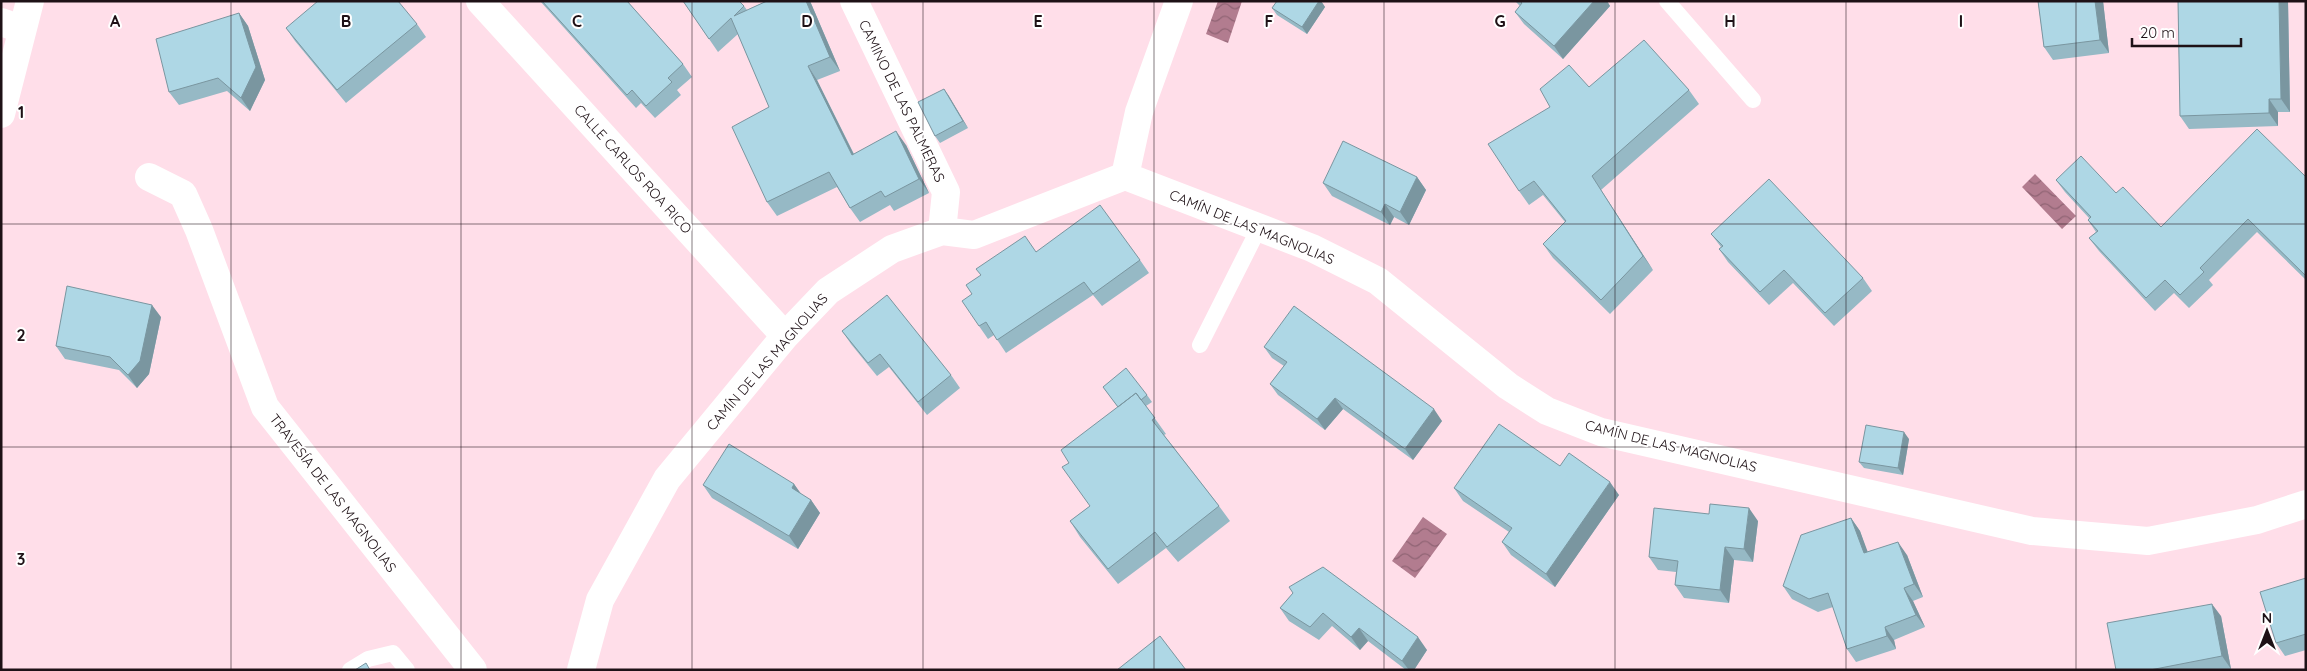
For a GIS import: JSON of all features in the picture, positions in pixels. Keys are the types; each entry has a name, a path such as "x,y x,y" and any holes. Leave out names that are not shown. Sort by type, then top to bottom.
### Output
{"street":[{"path":"1,114 11,26 30,1"},
{"name":"CALLE CARLOS ROA RICO","path":"480,1 785,336"},
{"name":"CAMINO DE LAS PALMERAS","path":"854,1 946,192 942,231"},
{"path":"1125,176 1139,112 1179,1"},
{"name":"CAMÍN DE LAS MAGNOLIAS","path":"584,669 600,600 668,479 785,336 828,291 892,250 942,231 974,235 1125,176 1312,248 1378,281 1508,386 1547,411 1601,432 2032,531 2148,541 2256,520 2306,504"},
{"name":"TRAVESÍA DE LAS MAGNOLIAS","path":"149,177 183,194 199,230 265,407 473,670"}],"lane":[{"path":"1667,1 1753,100"},
{"path":"1200,345 1259,228"},
{"path":"350,670 368,659 393,653 407,670"}],"water":[{"path":"1218,1 1242,1 1228,43 1206,34"},
{"path":"2035,174 2076,216 2062,229 2022,187"},
{"path":"1423,517 1447,534 1415,578 1392,561"}],"building":[{"path":"318,1 398,1 417,24 337,90 286,28"},
{"path":"542,1 627,1 683,64 668,78 672,82 646,106 632,90 627,95"},
{"path":"683,1 739,1 744,6 734,16 767,1 806,1 830,57 808,66 852,155 896,131 919,179 885,197 881,191 850,208 829,172 767,202 732,127 769,107 731,18 709,39"},
{"path":"1277,1 1319,1 1302,27 1272,8"},
{"path":"1520,1 1594,1 1554,46 1515,12 1522,3"},
{"path":"2038,1 2095,1 2100,40 2044,47"},
{"path":"2178,1 2279,1 2281,99 2269,99 2269,113 2180,116"},
{"path":"239,13 256,67 241,98 218,78 169,92 156,39"},
{"path":"1644,40 1689,90 1592,176 1643,256 1601,300 1543,244 1566,221 1534,181 1519,191 1488,144 1550,107 1540,89 1569,65 1589,87"},
{"path":"944,89 963,121 935,136 918,102"},
{"path":"2257,129 2306,177 2306,276 2248,219 2200,268 2204,272 2180,295 2165,280 2146,298 2089,238 2098,231 2088,220 2091,217 2056,180 2081,156 2116,193 2123,187 2161,227"},
{"path":"1343,141 1417,177 1400,212 1385,204 1381,212 1323,183"},
{"path":"1769,179 1863,278 1825,313 1784,270 1760,292 1719,249 1723,246 1711,234"},
{"path":"1100,205 1140,260 1093,294 1084,282 997,340 986,322 979,326 962,301 972,294 966,285 981,275 976,269 1025,236 1036,252"},
{"path":"67,286 152,305 140,361 128,375 110,357 56,346"},
{"path":"887,295 951,375 918,402 880,354 868,363 842,331"},
{"path":"1294,306 1434,409 1405,449 1335,398 1317,419 1270,384 1287,362 1264,347"},
{"path":"1126,368 1147,395 1141,400 1136,393 1118,407 1103,387"},
{"path":"1136,393 1155,418 1152,420 1219,506 1167,547 1155,532 1108,569 1070,521 1090,506 1062,467 1069,463 1061,450"},
{"path":"1499,424 1560,466 1569,453 1610,482 1546,574 1502,542 1512,528 1454,488"},
{"path":"1866,425 1904,432 1898,468 1859,462"},
{"path":"729,444 794,484 792,488 811,500 789,536 703,485"},
{"path":"1710,504 1749,508 1744,549 1725,547 1720,590 1675,585 1678,561 1649,557 1654,508 1709,514"},
{"path":"1851,518 1864,553 1898,542 1914,584 1904,588 1916,615 1885,627 1887,636 1847,649 1828,593 1809,599 1783,586 1801,535"},
{"path":"1323,567 1418,637 1402,661 1359,628 1351,637 1323,613 1310,627 1280,608 1293,593 1289,587"},
{"path":"2306,578 2306,634 2276,643 2260,592"},
{"path":"2212,604 2222,656 2150,670 2116,670 2107,623"},
{"path":"1160,636 1186,670 1117,670"},
{"path":"366,663 370,670 355,670"}]}
